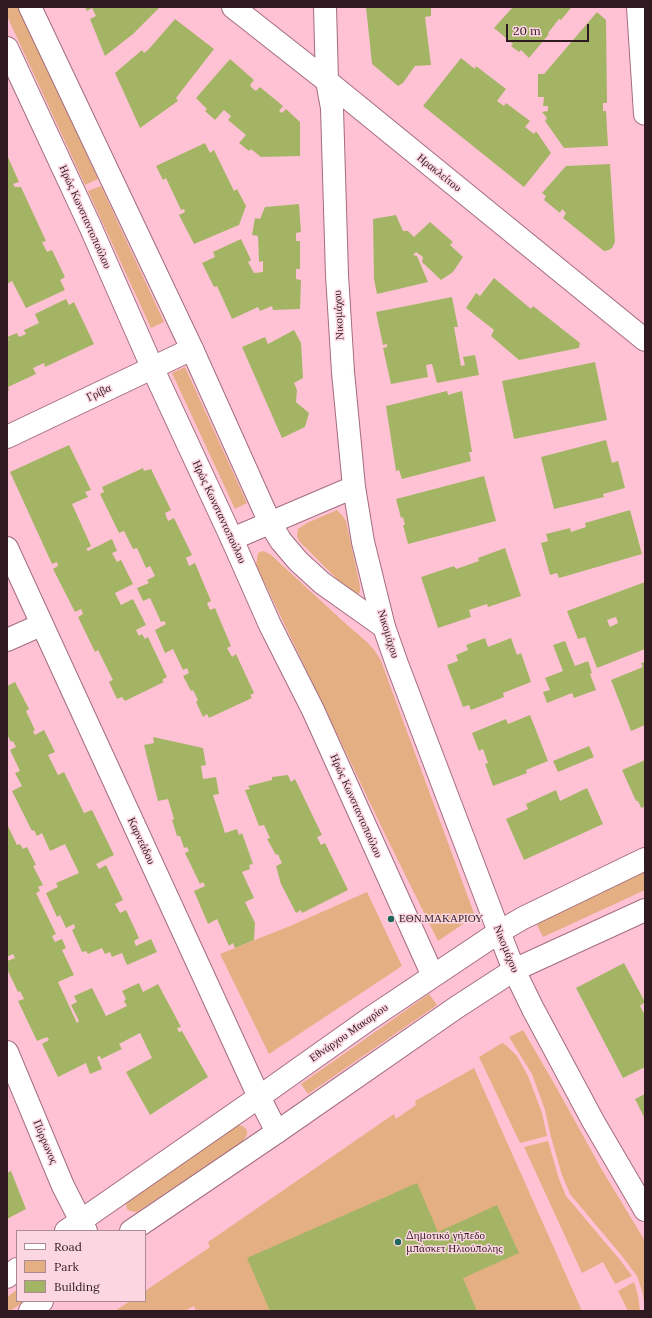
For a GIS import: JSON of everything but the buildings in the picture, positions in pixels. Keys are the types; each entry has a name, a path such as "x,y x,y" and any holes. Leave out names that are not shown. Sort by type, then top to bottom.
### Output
{"street":[{"path":"30,7 192,349 270,523 281,541 298,561 322,583 384,627"},
{"name":"Ηρακλείτου","path":"233,7 327,81 645,340"},
{"name":"Νικομάχου","path":"325,7 327,81 332,108 337,275 343,372 354,487 363,542 384,627 514,970 533,1009 593,1121 645,1210"},
{"path":"638,7 645,114"},
{"name":"Ηρώς Κωνσταντοπούλου","path":"7,48 90,226 152,367 232,539 270,625 313,710 433,976"},
{"name":"Γρίβα","path":"7,437 192,349"},
{"path":"232,539 354,487"},
{"name":"Καρνεάδου","path":"7,548 41,625 259,1097 277,1132"},
{"path":"7,640 41,625"},
{"name":"Εθνάρχου Μακαρίου","path":"77,1227 369,1019 499,932 523,918 645,859"},
{"path":"132,1230 457,1007 514,970 645,910"},
{"name":"Πύρρωνος","path":"7,1052 63,1186 77,1227"},
{"path":"7,1277 16,1270"},
{"path":"30,1311 41,1302"}],"green space":[{"path":"7,7 18,7 98,179 85,185 7,16"},
{"path":"101,186 164,322 151,328 88,191"},
{"path":"185,367 247,503 235,509 172,373"},
{"path":"337,510 346,521 360,586 360,592 357,595 352,594 299,541 297,536 298,529 307,523"},
{"path":"263,551 270,554 367,642 381,661 475,916 438,941 256,565 258,553"},
{"path":"645,870 645,890 543,937 535,921"},
{"path":"367,892 402,966 269,1054 220,954 290,926"},
{"path":"429,994 437,1005 308,1094 301,1084"},
{"path":"523,1030 602,1170 645,1241 645,1311 643,1294 637,1276 570,1194 562,1175 545,1110 532,1074 509,1037"},
{"path":"502,1043 517,1056 528,1076 542,1113 547,1136 520,1143 479,1057"},
{"path":"474,1068 582,1311 196,1311 194,1306 184,1311 115,1311 128,1302 146,1302 146,1290 210,1247 208,1242 394,1114 396,1119 416,1105 415,1101"},
{"path":"239,1125 247,1130 247,1135 243,1141 137,1212 127,1209 126,1204 129,1199 233,1127"},
{"path":"548,1141 559,1179 566,1196 632,1276 615,1284 603,1262 582,1273 524,1147"},
{"path":"634,1282 638,1295 640,1311 628,1311 618,1291"},
{"path":"16,1291 16,1302 24,1302 10,1311 7,1311 7,1297"}],"place":[{"name":"ΕΘΝ.ΜΑΚΑΡΙΟΥ","path":"391,919"},
{"name":"Δημοτικό γήπεδο μπάσκετ Ηλιούπολης","path":"398,1242"}]}
